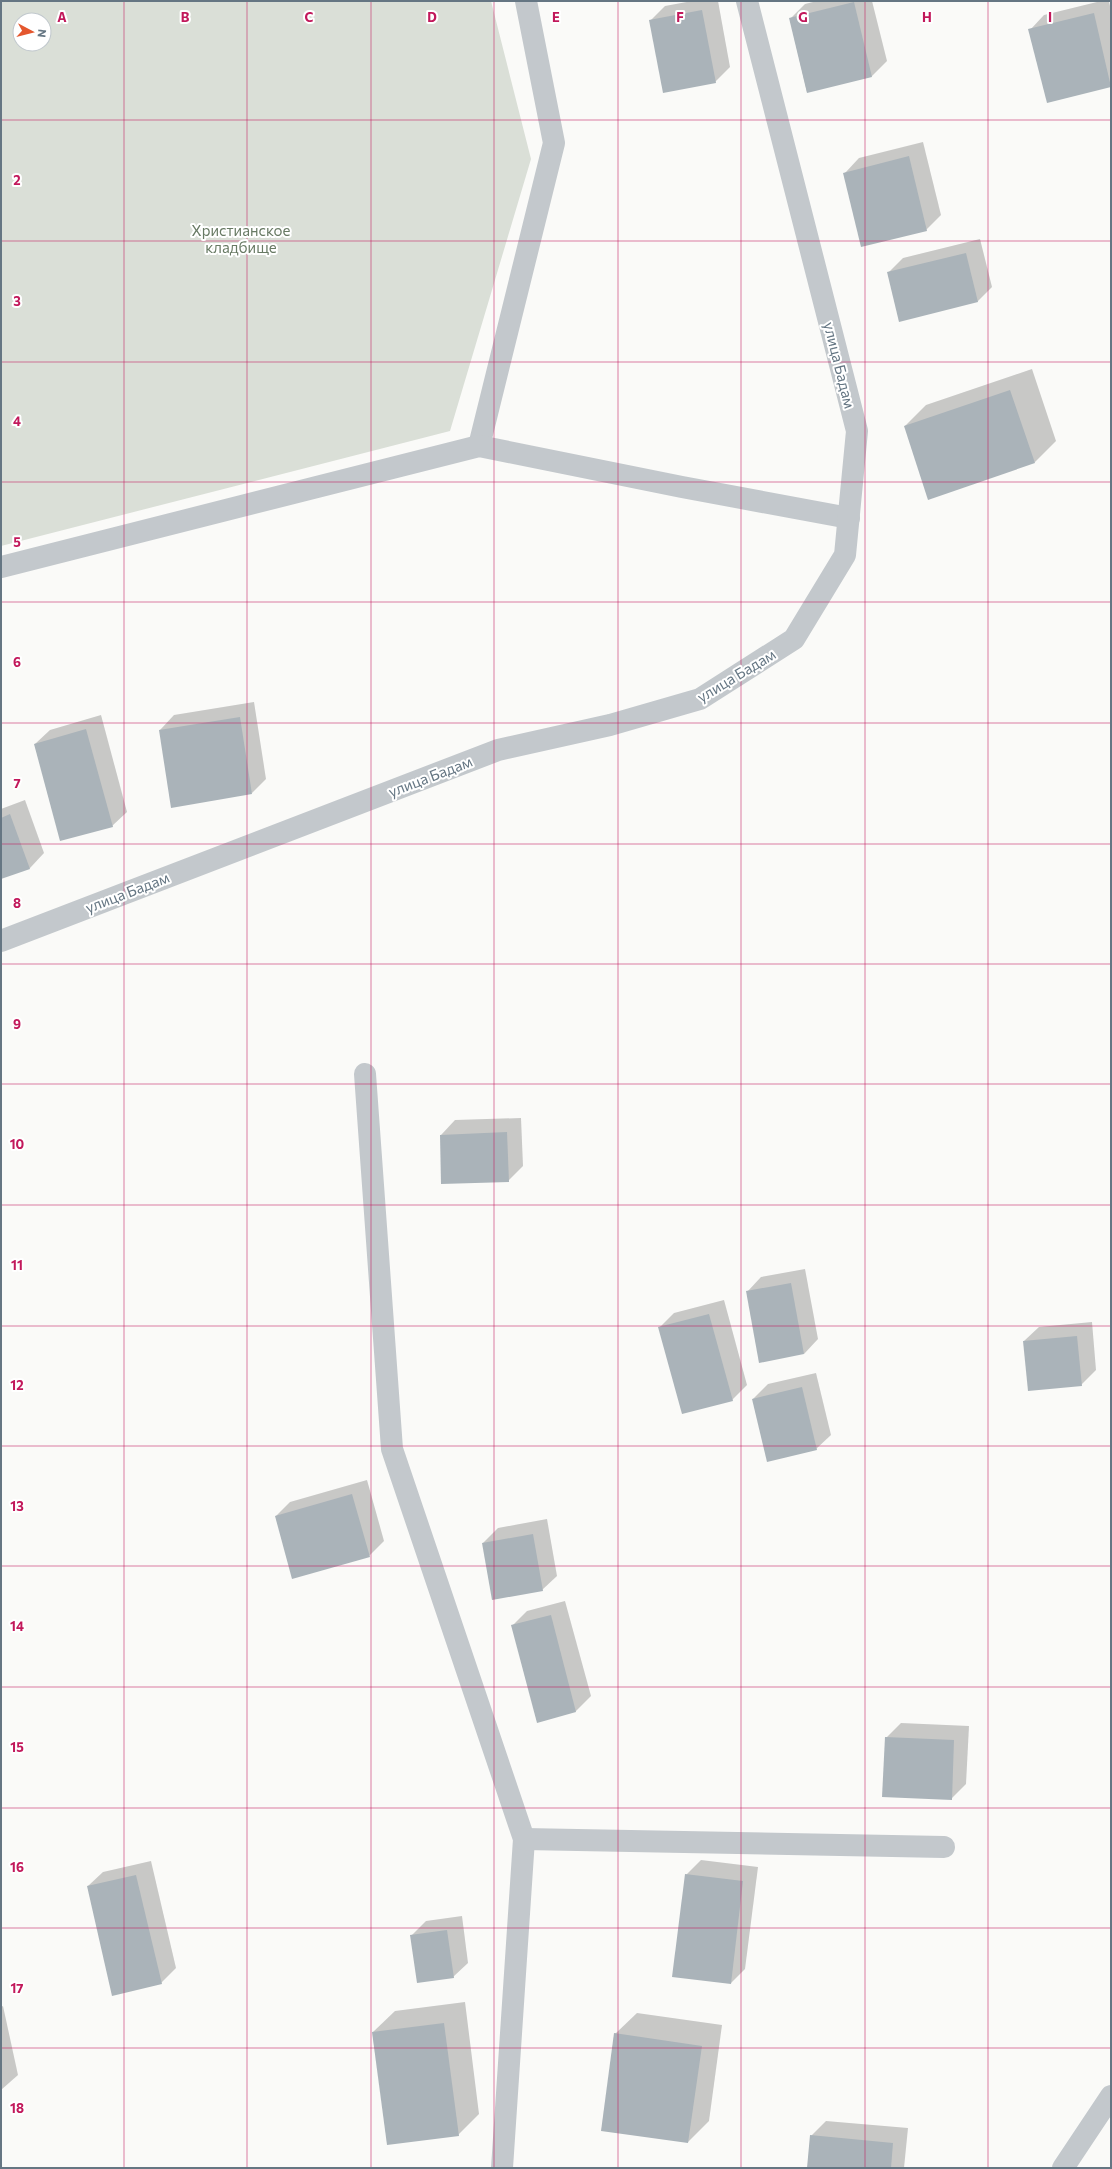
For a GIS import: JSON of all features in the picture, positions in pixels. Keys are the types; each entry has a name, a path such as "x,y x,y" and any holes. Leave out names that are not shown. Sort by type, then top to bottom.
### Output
{"street":[{"path":"479,446 554,143 526,1"},
{"name":"улица Бадам","path":"1,941 498,750 610,725 700,699 794,640 845,555 857,431 747,1"},
{"path":"1,567 479,446 682,487 849,518"},
{"path":"365,1074 392,1449 524,1839 502,2168"},
{"path":"524,1839 944,1847"},
{"path":"1063,2168 1111,2096"}],"green space":[{"name":"Христианское кладбище","path":"1,1 491,1 531,159 450,431 1,546"}],"building":[{"path":"854,2 872,77 807,93 789,18"},
{"path":"702,10 716,83 663,93 649,20"},
{"path":"1094,13 1111,87 1047,103 1028,29"},
{"path":"909,156 927,231 861,247 843,173"},
{"path":"966,253 978,302 899,322 887,272"},
{"path":"1010,390 1035,463 928,500 904,426"},
{"path":"240,717 252,794 171,808 159,730"},
{"path":"86,729 113,827 60,841 34,744"},
{"path":"10,814 30,869 1,879 1,818"},
{"path":"507,1132 509,1182 441,1184 440,1135"},
{"path":"791,1283 804,1354 759,1363 746,1291"},
{"path":"709,1314 733,1401 682,1414 658,1327"},
{"path":"1077,1336 1082,1386 1028,1391 1023,1341"},
{"path":"802,1387 817,1450 767,1462 752,1399"},
{"path":"352,1494 370,1557 292,1579 275,1516"},
{"path":"533,1534 543,1591 492,1600 482,1543"},
{"path":"551,1615 576,1712 537,1723 511,1625"},
{"path":"885,1737 954,1740 952,1800 882,1797"},
{"path":"685,1874 743,1881 731,1984 672,1977"},
{"path":"136,1875 162,1984 112,1996 87,1886"},
{"path":"447,1930 454,1978 417,1983 410,1935"},
{"path":"444,2023 459,2136 387,2145 372,2032"},
{"path":"614,2033 702,2046 688,2143 601,2131"},
{"path":"810,2135 893,2143 891,2168 807,2168"}]}
